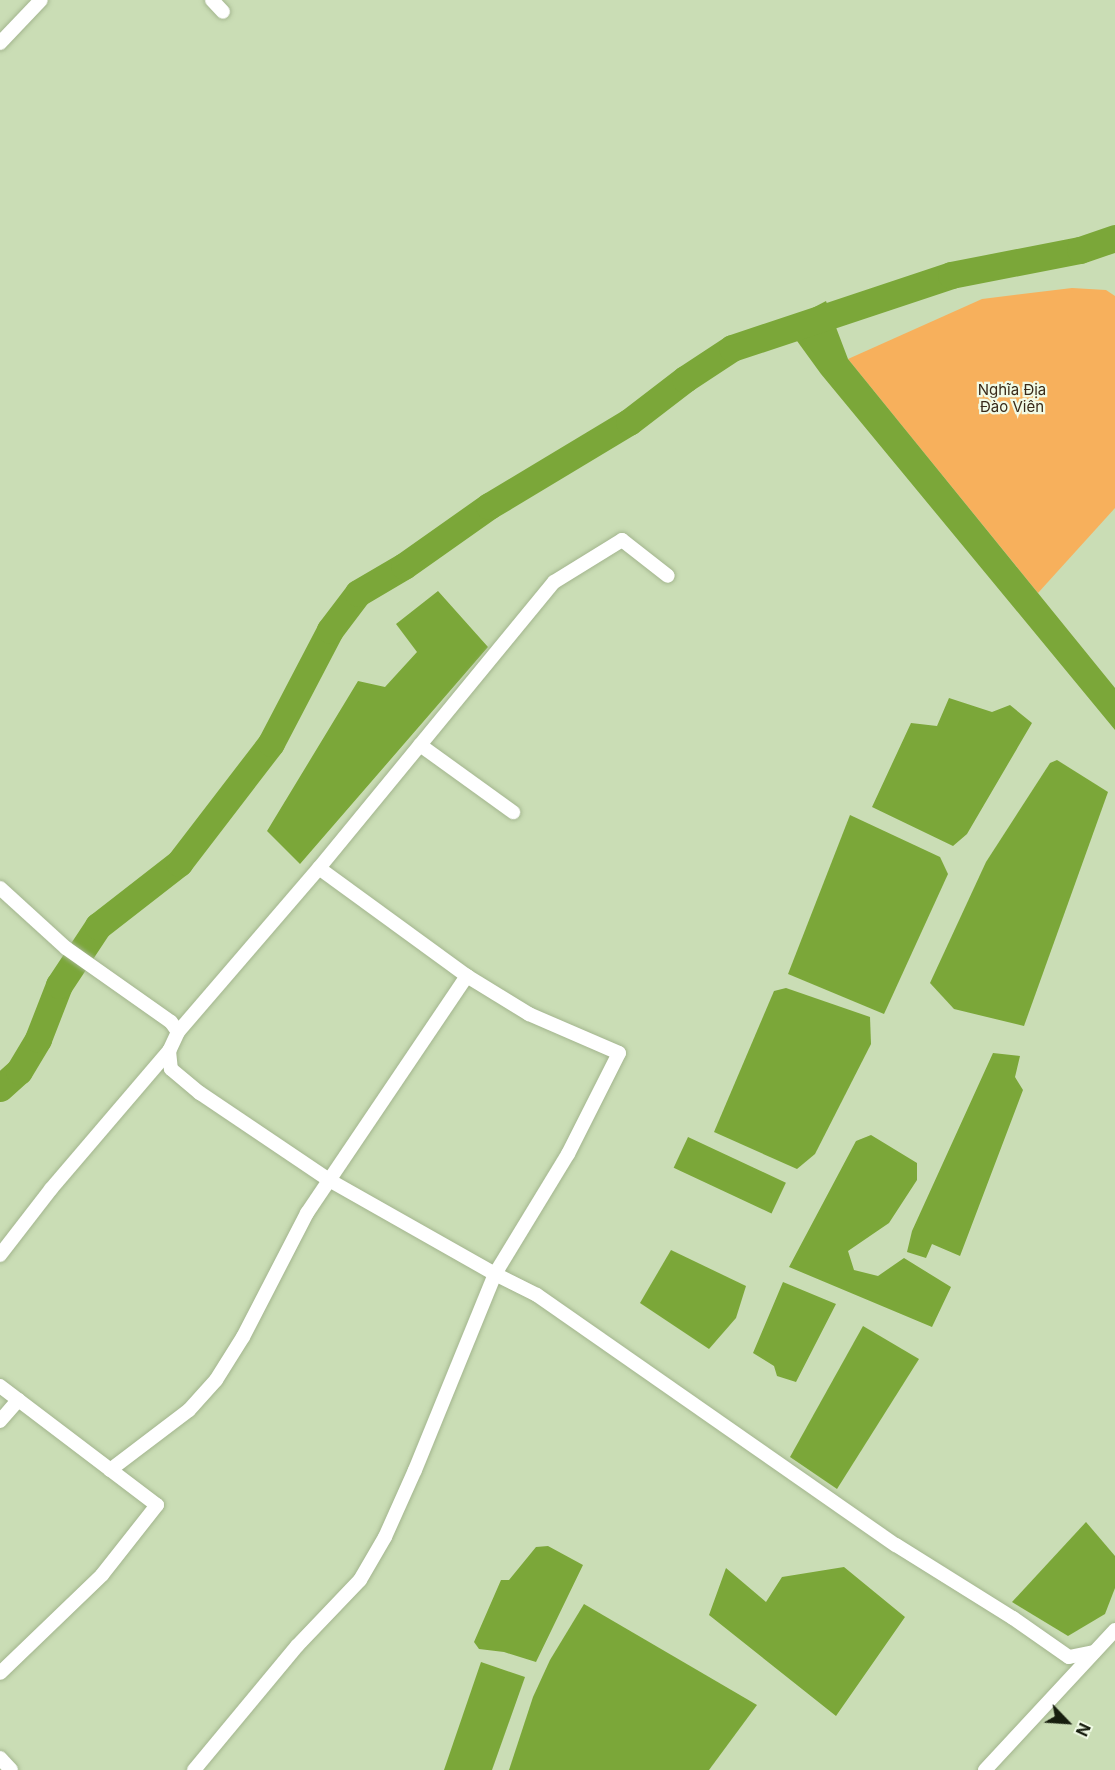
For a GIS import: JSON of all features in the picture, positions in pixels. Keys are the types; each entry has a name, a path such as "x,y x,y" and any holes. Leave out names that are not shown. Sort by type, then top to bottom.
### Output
{"street":[{"path":"0,43 41,0"},
{"path":"212,0 223,12"},
{"path":"0,1255 51,1190 169,1051 178,1032 319,868 554,582 622,540 668,576"},
{"path":"420,745 513,812"},
{"path":"194,1770 297,1646 360,1580 385,1538 495,1274 568,1154 619,1053 547,1024 467,976 319,868"},
{"path":"0,888 66,948 171,1022 178,1032"},
{"path":"110,1470 204,1395 243,1337 297,1229 467,976"},
{"path":"169,1051 171,1069 186,1082 329,1180 495,1274 537,1295 896,1545 1013,1618 1069,1657 1094,1652"},
{"path":"0,1386 157,1505 102,1575 0,1673"},
{"path":"0,1421 18,1400"},
{"path":"985,1770 1115,1630"},
{"path":"0,1758 12,1770"}],"green space":[{"name":"Nghĩa Địa Đào Viên","path":"1072,288 1106,290 1115,296 1115,508 1038,593 848,359 982,299"}],"shaded area":[{"path":"826,301 848,359 1115,688 1115,730 821,374 784,323"},
{"path":"438,591 488,647 300,864 267,831 358,681 385,687 417,652 396,624"},
{"path":"949,698 992,712 1010,705 1032,723 967,834 953,846 872,807 911,723 937,726"},
{"path":"1057,760 1108,792 1024,1026 954,1009 930,983 986,862 1050,763"},
{"path":"850,815 940,857 948,874 884,1014 788,974"},
{"path":"786,988 870,1017 871,1044 815,1154 797,1169 714,1132 774,991"},
{"path":"993,1053 1020,1056 1015,1077 1023,1090 960,1256 932,1244 926,1258 907,1252 912,1231"},
{"path":"871,1135 917,1163 917,1180 889,1223 848,1251 854,1270 878,1276 904,1258 951,1287 932,1327 789,1267 856,1141"},
{"path":"688,1137 786,1183 772,1213 674,1168"},
{"path":"671,1250 746,1286 736,1318 709,1349 640,1303"},
{"path":"783,1282 836,1304 796,1382 777,1376 774,1366 753,1353"},
{"path":"863,1326 919,1359 837,1489 790,1457"},
{"path":"1086,1522 1115,1556 1115,1588 1105,1614 1068,1636 1012,1602"},
{"path":"548,1546 583,1565 536,1662 504,1652 479,1649 474,1642 501,1580 509,1580 536,1547"},
{"path":"844,1567 905,1617 836,1716 709,1615 726,1568 766,1602 782,1577"},
{"path":"584,1604 757,1705 709,1770 509,1770 533,1697 550,1660"},
{"path":"481,1662 525,1677 492,1770 444,1770"}],"waterway":[{"path":"0,1088 19,1071 38,1039 59,985 98,926 179,863 271,743 330,630 358,593 404,566 489,506 629,422 685,379 732,348 951,275 1080,250 1115,238"}]}
